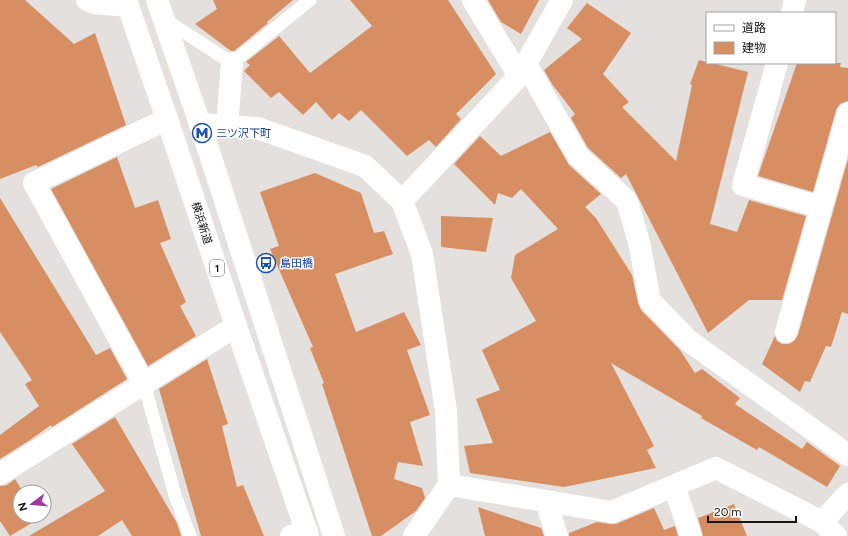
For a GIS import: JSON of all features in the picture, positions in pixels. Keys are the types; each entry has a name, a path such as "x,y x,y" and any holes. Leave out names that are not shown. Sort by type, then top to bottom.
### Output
{"main road":[{"path":"87,0 94,3 127,3"},
{"path":"474,0 578,156 627,201 639,242 650,301 689,341 848,455"},
{"path":"402,201 522,70 562,0"},
{"path":"792,12 795,0"},
{"name":"横浜新道","path":"127,3 236,326 302,534"},
{"path":"160,9 200,124 334,536"},
{"path":"227,127 232,63"},
{"path":"777,64 743,185 821,207"},
{"path":"786,332 848,113"},
{"path":"144,384 34,183 167,119"},
{"path":"200,124 257,128 365,166 402,201 422,254 446,411 449,484 414,536"},
{"path":"0,474 236,326"},
{"path":"449,484 546,502 612,512 716,468 829,529 848,494"},
{"path":"674,486 692,536"},
{"path":"546,502 557,536"}],"lane":[{"path":"160,9 232,63 310,0"},
{"path":"144,384 175,495 190,536"}],"building":[{"path":"0,0 25,0 74,44 95,33 126,125 38,167 36,165 0,179"},
{"path":"213,0 293,0 234,51 231,51 195,24 217,9"},
{"path":"350,0 448,0 496,74 456,114 461,119 436,147 429,140 407,156 361,110 349,121 339,113 332,120 316,102 303,115 279,92 271,98 244,71 250,65 246,62 279,36 310,73 372,26"},
{"path":"488,0 539,0 521,34 501,22"},
{"path":"587,3 631,33 603,74 629,102 622,107 676,161 692,85 690,84 699,60 706,62 706,64 716,64 748,72 710,224 737,232 749,200 806,216 782,300 749,300 708,333 626,174 621,178 588,148 571,118 575,114 552,84 544,70 582,39 567,28"},
{"path":"841,63 840,67 848,68 848,101 840,104 836,110 813,192 758,176 797,64"},
{"path":"550,132 569,165 601,194 585,207 596,218 632,275 641,310 680,350 695,373 702,369 740,398 735,404 802,449 807,442 840,466 827,487 759,447 757,450 701,418 702,416 611,363 654,446 647,450 656,468 564,487 470,473 464,446 493,443 476,399 500,390 482,350 536,321 511,278 515,255 558,229 521,189 512,198 498,193 495,205 454,164 480,136 501,156"},
{"path":"117,157 135,208 158,200 171,239 160,243 186,302 180,306 196,336 148,366 51,189"},
{"path":"848,159 848,314 842,312 831,347 826,346 810,382 805,381 800,392 762,364 775,336 777,341 782,344 789,344 794,341 798,335"},
{"path":"315,173 361,193 374,233 384,231 393,254 335,274 356,332 404,312 421,345 407,350 430,415 410,422 423,466 398,462 394,479 422,488 425,498 416,511 381,536 372,536 322,384 324,383 310,348 313,347 270,249 279,246 260,192"},
{"path":"0,198 96,355 110,348 127,379 52,427 51,425 0,459 0,435 39,406 25,384 32,380 0,332"},
{"path":"441,216 493,218 486,252 441,247"},
{"path":"207,359 228,424 222,426 237,487 243,485 264,536 201,536 159,389"},
{"path":"115,417 177,523 181,536 132,536 122,520 98,536 29,536 49,524 52,524 52,522 105,491 72,444"},
{"path":"15,479 18,484 12,484 12,524 30,524 10,536 0,521 0,486 7,485"},
{"path":"734,504 747,536 703,536 698,518"},
{"path":"478,507 541,528 544,536 485,536"},
{"path":"654,508 664,530 675,526 678,536 569,536 569,533 597,522 616,524"}],"place":[{"name":"三ツ沢下町","path":"202,133"},
{"name":"島田橋","path":"266,263"}]}
